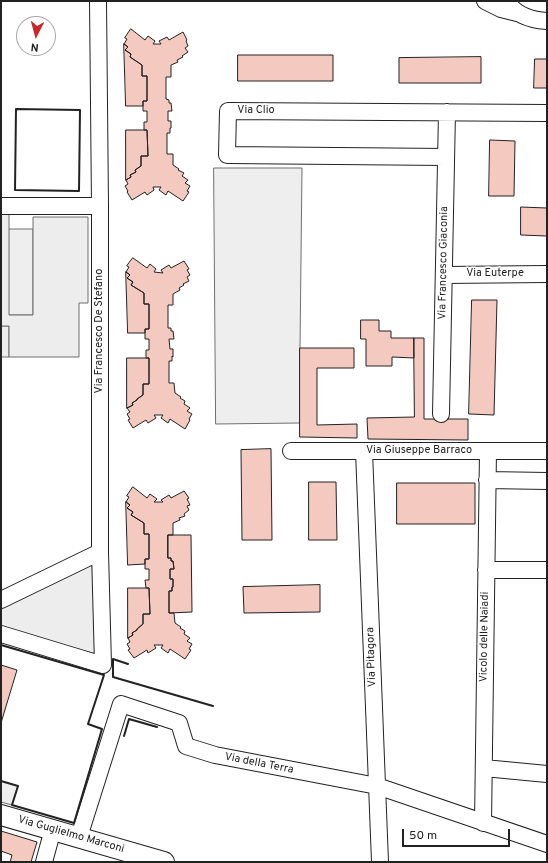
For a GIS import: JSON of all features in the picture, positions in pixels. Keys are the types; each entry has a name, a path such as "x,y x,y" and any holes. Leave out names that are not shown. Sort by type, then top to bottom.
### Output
{"main road":[{"name":"Via Guglielmo Marconi","path":"1,814 164,862"}],"street":[{"name":"Via Francesco De Stefano","path":"1,634 103,665 100,552 100,206 98,1"},
{"path":"485,1 501,9 521,14 535,20 547,21"},
{"path":"507,1 521,14"},
{"name":"Via Clio","path":"446,157 227,155 228,111 547,113"},
{"name":"Via Francesco Giaconia","path":"441,414 447,112"},
{"path":"1,206 100,206"},
{"name":"Via Euterpe","path":"444,275 547,274"},
{"name":"Via Giuseppe Barraco","path":"292,451 547,451"},
{"name":"Via Pitagora","path":"364,451 380,862"},
{"name":"Vicolo delle Naiadi","path":"483,823 488,451"},
{"path":"488,480 547,481"},
{"path":"1,600 100,552"},
{"path":"486,570 547,570"},
{"name":"Via della Terra","path":"79,837 121,704 179,723 186,746 215,755 377,786 547,844"},
{"path":"484,768 547,774"},
{"path":"44,862 53,830"}],"shaded area":[{"path":"214,168 302,168 300,423 216,424"},
{"path":"1,214 9,214 9,315 33,315 33,217 88,217 88,303 79,303 79,357 9,357 9,326 1,326"},
{"path":"9,229 33,229 33,315 9,315"},
{"path":"1,326 9,326 9,357 1,357"},
{"path":"93,564 96,654 1,627 1,609"},
{"path":"1,781 18,786 12,805 1,802"}],"building":[{"path":"131,29 145,40 148,36 155,41 153,44 161,44 159,41 167,37 169,40 183,32 187,40 188,46 185,48 188,52 177,60 178,62 171,65 171,77 166,77 166,99 169,100 169,103 171,103 172,111 168,111 168,121 171,121 171,128 170,133 167,133 167,154 173,154 173,165 184,173 182,176 188,180 185,183 190,186 187,191 189,192 183,201 168,191 166,195 159,190 161,187 153,187 154,190 147,195 145,192 132,200 125,186 128,184 126,180 131,177 130,175 136,172 135,170 141,166 141,156 148,156 147,130 144,130 144,122 147,122 147,111 143,111 143,101 147,101 147,76 142,76 142,65 130,57 131,54 125,50 128,47 124,44 127,39 125,38"},
{"path":"124,44 128,47 125,50 131,54 130,57 142,65 142,76 147,76 147,101 143,101 143,106 126,106"},
{"path":"238,55 333,55 333,81 238,81"},
{"path":"481,57 481,83 399,83 399,58"},
{"path":"535,59 547,59 547,88 534,88"},
{"path":"126,130 147,130 148,156 141,156 141,166 135,170 136,172 130,175 131,177 126,180"},
{"path":"490,140 515,141 514,196 489,196"},
{"path":"521,207 547,208 547,236 521,235"},
{"path":"133,258 147,268 150,264 156,269 154,272 163,273 161,270 169,265 171,268 184,261 189,269 187,270 190,275 187,277 189,281 183,284 184,285 179,288 180,290 173,294 173,305 168,305 168,328 171,328 171,331 173,331 174,339 169,339 170,349 173,349 173,357 172,356 172,361 169,361 169,383 174,383 175,393 185,401 184,404 190,408 187,411 192,414 185,429 170,419 168,423 161,418 163,415 154,415 156,418 148,423 146,420 133,428 128,420 130,419 127,414 130,412 127,408 133,405 132,403 143,395 143,384 149,384 149,358 146,358 146,350 149,350 149,339 145,339 145,329 149,329 149,304 144,304 144,293 131,285 133,282 127,278 130,275 126,272 129,267 127,266"},
{"path":"126,272 130,275 127,278 133,282 131,285 144,293 144,304 149,304 149,329 145,329 145,333 128,333"},
{"path":"472,300 497,300 494,415 469,414"},
{"path":"361,320 379,320 379,331 391,331 391,338 414,338 414,358 392,357 392,366 366,366 366,339 361,339"},
{"path":"414,338 424,338 424,419 468,419 468,440 368,439 367,418 414,417"},
{"path":"300,348 354,348 354,368 317,368 317,425 357,424 357,438 300,437"},
{"path":"127,358 149,358 149,384 143,384 143,395 132,403 133,405 127,408"},
{"path":"271,449 272,540 242,540 241,450"},
{"path":"309,482 336,482 337,540 309,540"},
{"path":"397,483 475,483 475,524 397,524"},
{"path":"133,487 147,498 150,494 157,499 154,502 163,502 161,500 169,495 171,498 184,491 189,498 187,499 190,505 187,506 189,510 184,514 185,516 179,518 180,520 173,523 173,535 168,535 168,558 171,558 171,561 173,561 174,569 170,569 170,579 173,579 173,587 172,591 169,591 169,613 174,613 175,623 185,631 184,634 190,638 187,641 192,644 189,649 191,650 185,659 170,649 168,653 161,648 163,645 154,645 156,648 148,653 147,650 134,658 128,650 130,649 127,644 130,642 128,638 133,635 132,633 143,624 143,614 150,614 149,588 146,588 145,580 149,580 149,569 145,569 145,559 149,559 149,534 144,534 144,523 131,515 133,512 127,508 130,505 126,502 129,497 127,496"},
{"path":"126,502 130,505 127,508 133,512 131,515 144,523 144,534 149,534 149,559 145,559 145,564 128,565"},
{"path":"168,535 191,535 192,612 169,613 169,591 172,591 173,587 173,579 170,579 170,569 174,569 173,561 171,561 171,558 168,558"},
{"path":"320,585 320,612 244,613 243,587"},
{"path":"128,588 149,588 150,614 143,614 143,624 132,633 133,635 128,638"},
{"path":"1,665 17,670 1,723"},
{"path":"1,831 37,842 31,862 10,862 12,855 1,851"}],"wall":[{"path":"16,109 80,110 79,191 15,190 16,109"},
{"path":"1,645 104,675 88,724 102,729 74,823 12,805 18,786 1,781"},
{"path":"128,664 113,659 113,677 213,706"},
{"path":"124,736 129,719 157,727"}]}
